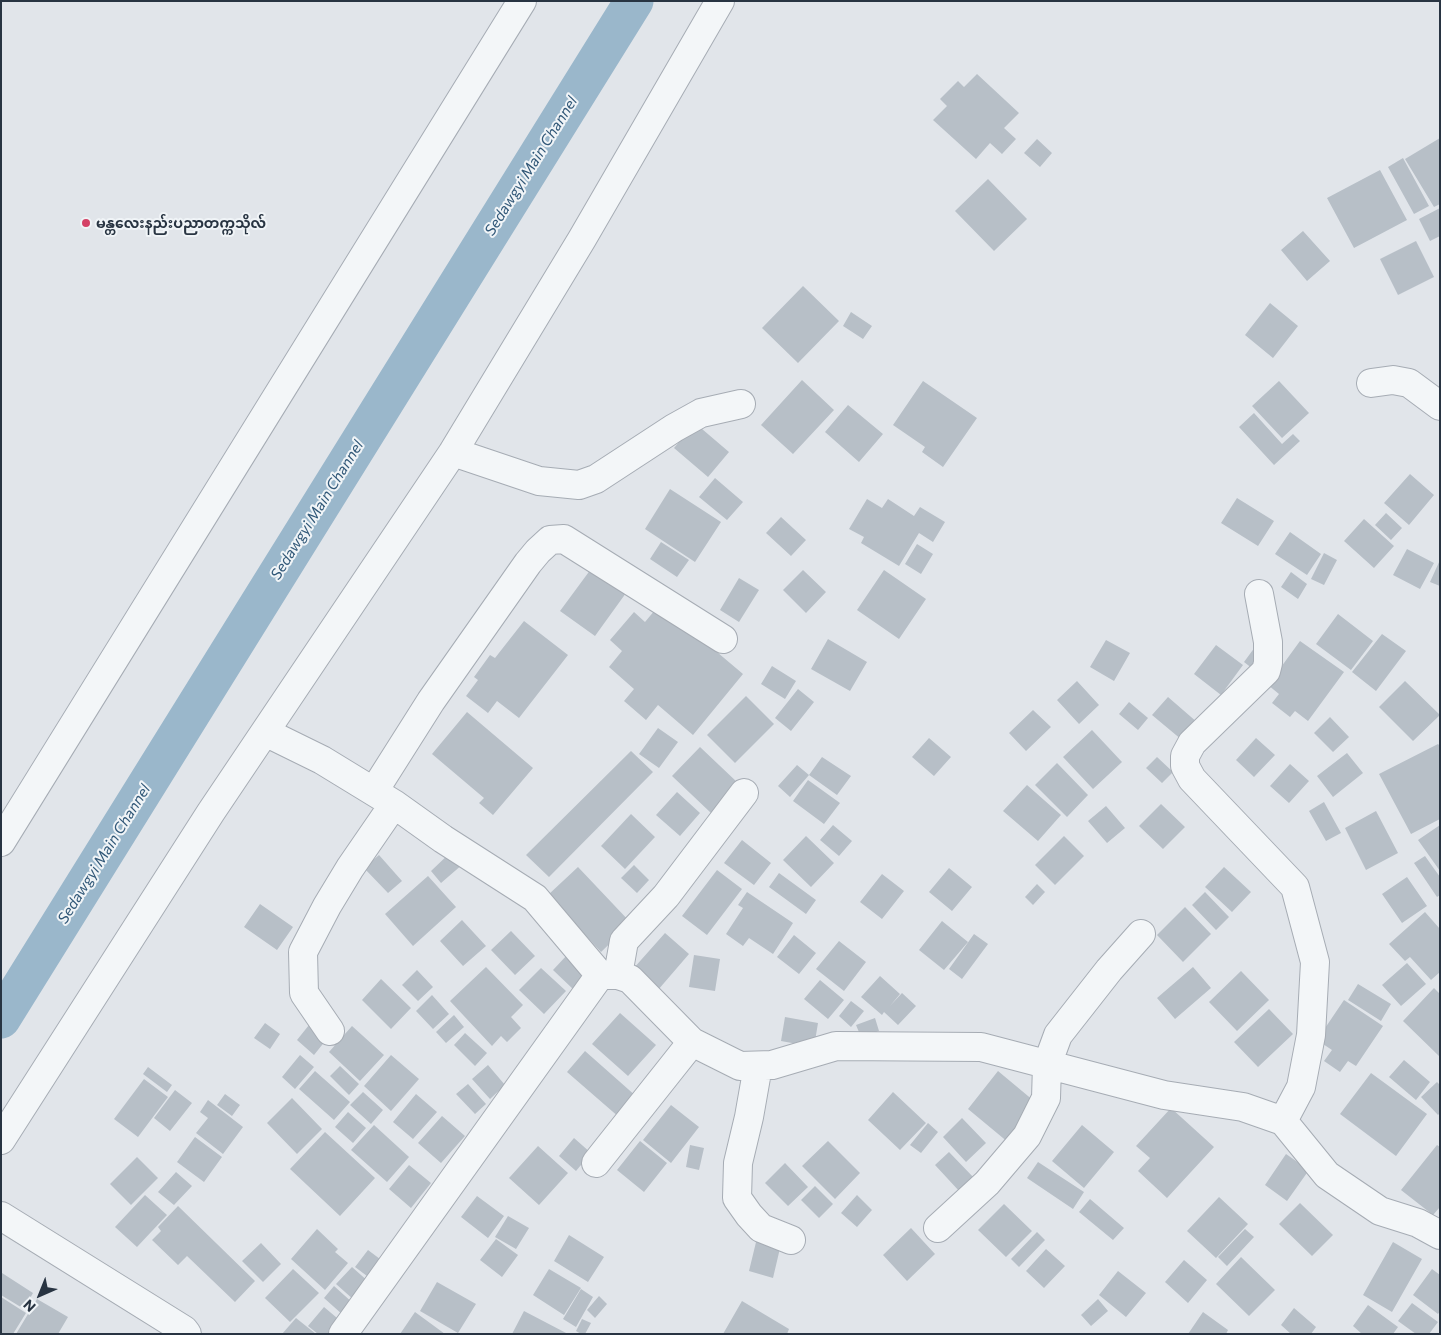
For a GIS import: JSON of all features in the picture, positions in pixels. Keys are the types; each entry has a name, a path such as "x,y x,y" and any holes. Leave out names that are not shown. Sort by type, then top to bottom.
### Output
{"street":[{"path":"1,842 522,1"},
{"path":"1,1140 211,812 453,452 582,239 720,1"},
{"path":"1371,383 1393,380 1409,383 1440,406"},
{"path":"453,452 539,481 579,485 596,479 652,441 701,413 741,404"},
{"path":"330,1031 304,993 303,952 350,868 431,701 538,551 550,540 564,539 723,639"},
{"path":"1259,594 1268,642 1266,671 1192,743 1185,756 1185,766 1192,779 1295,886 1315,962 1311,1035 1301,1086 1283,1121"},
{"path":"265,732 322,760 384,798 536,898 609,975 630,979 692,1042 740,1066 772,1065 836,1046 981,1047 1164,1095 1243,1107 1283,1121 1327,1175 1380,1211 1418,1223 1440,1235"},
{"path":"342,1334 609,975 624,941 666,896 744,793"},
{"path":"938,1228 987,1183 1027,1136 1046,1098 1046,1065 1058,1036 1109,970 1141,934"},
{"path":"596,1163 692,1042"},
{"path":"758,1066 738,1163 737,1198 761,1228 791,1240"},
{"path":"1,1216 184,1330 187,1334"}],"building":[{"path":"977,74 1019,113 1004,128 1016,139 1002,154 990,143 976,159 933,120 947,106 940,99 958,81 964,87"},
{"path":"1440,138 1440,204 1434,207 1405,159"},
{"path":"1037,139 1052,153 1040,167 1024,153"},
{"path":"1403,158 1429,206 1414,214 1388,167"},
{"path":"1380,170 1407,220 1354,248 1327,198"},
{"path":"988,179 1027,219 994,251 955,211"},
{"path":"1440,208 1440,236 1430,241 1419,219"},
{"path":"1303,231 1330,261 1307,281 1281,250"},
{"path":"1416,241 1434,277 1398,295 1380,259"},
{"path":"803,286 839,321 798,363 762,328"},
{"path":"1270,303 1298,326 1273,358 1245,335"},
{"path":"851,312 872,326 863,339 843,326"},
{"path":"802,380 834,410 793,454 761,425"},
{"path":"923,381 977,418 943,467 922,452 925,447 893,425"},
{"path":"1279,381 1309,413 1282,438 1252,406"},
{"path":"848,405 883,434 859,462 825,432"},
{"path":"1254,413 1282,444 1293,434 1300,441 1274,465 1239,427"},
{"path":"695,423 729,452 708,477 674,448"},
{"path":"1410,474 1434,495 1409,525 1384,503"},
{"path":"715,478 743,502 727,520 699,497"},
{"path":"670,489 721,522 695,562 645,529"},
{"path":"1237,498 1274,521 1258,546 1221,523"},
{"path":"867,499 882,508 888,499 914,516 920,507 945,522 933,542 919,533 899,566 861,543 864,537 849,529"},
{"path":"1386,513 1402,528 1391,540 1375,525"},
{"path":"781,517 806,540 791,556 766,533"},
{"path":"1364,519 1394,546 1374,568 1344,541"},
{"path":"1290,532 1321,554 1307,575 1275,554"},
{"path":"661,542 689,560 677,577 650,559"},
{"path":"917,544 933,554 921,574 905,564"},
{"path":"1407,549 1434,563 1420,589 1393,575"},
{"path":"1324,553 1337,560 1324,585 1311,579"},
{"path":"1440,560 1440,586 1430,582"},
{"path":"591,569 626,593 595,636 560,611"},
{"path":"803,570 826,592 806,613 783,590"},
{"path":"884,570 926,599 899,639 857,610"},
{"path":"1291,572 1307,584 1298,599 1281,587"},
{"path":"739,578 759,590 739,622 720,610"},
{"path":"660,604 743,674 693,735 658,705 646,720 624,701 634,689 609,667 622,651 610,640 634,612 645,622"},
{"path":"1338,614 1373,641 1351,670 1316,644"},
{"path":"524,621 568,655 519,718 497,701 488,713 466,696 478,680 474,677 490,655 495,658"},
{"path":"1382,634 1406,651 1376,691 1352,672"},
{"path":"828,639 867,662 850,691 811,669"},
{"path":"1106,640 1130,653 1114,681 1090,667"},
{"path":"1300,641 1344,672 1308,721 1295,711 1290,717 1272,703 1279,694 1268,685"},
{"path":"1216,645 1243,665 1221,695 1194,674"},
{"path":"1255,647 1265,653 1253,669 1244,662"},
{"path":"772,666 796,681 785,699 761,684"},
{"path":"1077,681 1099,705 1079,724 1057,700"},
{"path":"1405,681 1440,715 1413,741 1379,707"},
{"path":"798,689 814,702 791,731 775,718"},
{"path":"746,696 774,724 735,763 707,735"},
{"path":"1168,697 1198,723 1182,740 1152,715"},
{"path":"1129,702 1148,718 1138,730 1119,714"},
{"path":"1033,710 1051,727 1026,751 1009,733"},
{"path":"467,712 533,768 493,815 479,803 484,798 432,754"},
{"path":"1330,717 1349,737 1333,752 1314,733"},
{"path":"658,728 678,742 659,768 639,754"},
{"path":"1092,730 1122,762 1093,789 1063,757"},
{"path":"929,738 951,757 934,776 912,757"},
{"path":"1256,738 1275,755 1254,777 1236,760"},
{"path":"1438,744 1440,746 1440,819 1411,834 1379,774"},
{"path":"700,747 738,783 711,813 672,776"},
{"path":"631,751 653,772 549,877 526,855"},
{"path":"1347,753 1363,773 1333,797 1317,776"},
{"path":"822,757 851,776 837,795 809,775"},
{"path":"1157,757 1173,772 1162,783 1146,768"},
{"path":"1057,763 1088,795 1067,817 1035,785"},
{"path":"1290,764 1309,781 1289,803 1270,786"},
{"path":"797,765 809,775 790,797 778,786"},
{"path":"808,780 840,803 824,824 793,801"},
{"path":"1027,785 1061,815 1038,841 1003,811"},
{"path":"677,792 700,813 680,836 656,815"},
{"path":"1324,802 1341,833 1326,841 1309,811"},
{"path":"1161,804 1185,827 1163,849 1139,826"},
{"path":"1106,806 1125,828 1107,843 1088,821"},
{"path":"1376,811 1398,853 1366,870 1345,828"},
{"path":"631,814 655,837 625,869 601,846"},
{"path":"833,825 852,841 839,856 820,840"},
{"path":"1440,825 1440,871 1418,840"},
{"path":"806,836 834,863 811,887 783,860"},
{"path":"1064,836 1084,856 1055,885 1035,865"},
{"path":"742,840 771,863 754,885 724,863"},
{"path":"452,851 463,864 441,883 431,871"},
{"path":"379,855 402,881 388,893 364,868"},
{"path":"1425,856 1440,877 1440,895 1437,897 1414,863"},
{"path":"634,865 649,880 637,893 621,878"},
{"path":"578,867 631,923 601,952 548,895"},
{"path":"1224,867 1251,892 1232,912 1205,887"},
{"path":"949,868 972,887 952,911 929,892"},
{"path":"717,870 742,889 707,935 682,916"},
{"path":"779,873 816,900 806,914 769,887"},
{"path":"882,874 904,891 882,919 860,902"},
{"path":"428,876 456,907 413,946 385,914"},
{"path":"1407,877 1427,906 1402,923 1382,894"},
{"path":"1037,884 1045,892 1033,905 1025,897"},
{"path":"747,892 793,923 773,954 749,938 743,946 726,934 743,908 738,905"},
{"path":"1205,892 1229,917 1216,930 1192,905"},
{"path":"260,904 293,927 277,950 244,927"},
{"path":"1185,907 1211,934 1183,962 1157,935"},
{"path":"1425,912 1440,929 1440,972 1431,980 1410,957 1405,961 1389,944"},
{"path":"462,920 486,946 463,966 440,941"},
{"path":"942,921 968,942 944,970 919,950"},
{"path":"511,931 535,956 515,975 491,950"},
{"path":"665,933 689,954 658,990 633,969"},
{"path":"974,934 988,944 962,979 949,969"},
{"path":"794,935 816,953 799,974 777,957"},
{"path":"839,941 866,962 844,991 816,969"},
{"path":"568,954 590,975 574,990 553,970"},
{"path":"694,955 720,959 715,991 689,987"},
{"path":"1407,963 1426,984 1401,1006 1382,985"},
{"path":"486,967 523,1005 511,1017 521,1028 507,1042 501,1036 492,1046 450,1001"},
{"path":"1193,967 1211,988 1175,1019 1157,998"},
{"path":"541,968 566,991 544,1014 519,990"},
{"path":"417,970 433,987 418,1001 402,985"},
{"path":"1241,971 1269,1000 1237,1031 1209,1002"},
{"path":"880,976 900,994 890,1006 902,993 916,1006 898,1025 884,1012 882,1015 861,997"},
{"path":"381,979 411,1008 391,1029 362,1000"},
{"path":"820,980 844,1000 828,1019 804,999"},
{"path":"1358,984 1391,1004 1381,1021 1348,1000"},
{"path":"1434,988 1440,994 1440,1057 1403,1021"},
{"path":"432,995 449,1014 433,1029 416,1011"},
{"path":"1344,1000 1383,1026 1356,1066 1348,1061 1340,1072 1324,1061 1332,1050 1317,1040"},
{"path":"851,1001 864,1011 851,1027 839,1016"},
{"path":"1269,1009 1293,1034 1258,1067 1234,1042"},
{"path":"620,1013 656,1045 628,1076 592,1044"},
{"path":"454,1015 464,1027 446,1043 436,1032"},
{"path":"785,1017 818,1023 814,1047 781,1041"},
{"path":"875,1018 879,1031 861,1037 856,1025"},
{"path":"265,1023 280,1034 270,1049 254,1038"},
{"path":"309,1025 326,1040 314,1055 297,1040"},
{"path":"352,1026 384,1055 360,1081 329,1052"},
{"path":"465,1033 487,1053 475,1066 454,1045"},
{"path":"585,1051 637,1097 620,1118 567,1072"},
{"path":"300,1055 314,1067 295,1089 282,1077"},
{"path":"391,1055 419,1079 391,1111 364,1086"},
{"path":"1404,1060 1430,1082 1416,1100 1389,1077"},
{"path":"488,1065 505,1085 490,1099 472,1079"},
{"path":"340,1066 359,1084 349,1095 330,1076"},
{"path":"148,1067 172,1085 167,1092 143,1074"},
{"path":"315,1071 350,1102 334,1120 299,1089"},
{"path":"998,1071 1040,1106 1009,1143 968,1109"},
{"path":"1371,1073 1427,1114 1396,1156 1340,1114"},
{"path":"144,1079 168,1097 138,1137 114,1119"},
{"path":"1437,1082 1440,1085 1440,1113 1438,1115 1421,1097"},
{"path":"468,1084 486,1104 475,1114 456,1094"},
{"path":"175,1090 192,1103 170,1131 154,1118"},
{"path":"363,1092 383,1110 371,1124 350,1105"},
{"path":"893,1092 926,1123 900,1150 868,1120"},
{"path":"225,1094 240,1105 232,1116 217,1105"},
{"path":"416,1094 437,1112 413,1139 393,1122"},
{"path":"292,1098 322,1129 297,1154 267,1123"},
{"path":"208,1100 243,1127 223,1154 196,1133 208,1118 200,1112"},
{"path":"671,1105 699,1127 671,1163 643,1140"},
{"path":"1171,1108 1214,1147 1167,1198 1138,1171 1150,1158 1136,1146"},
{"path":"348,1112 366,1128 353,1143 335,1127"},
{"path":"442,1116 465,1136 441,1163 418,1143"},
{"path":"962,1118 986,1143 966,1162 943,1137"},
{"path":"928,1123 938,1132 921,1153 910,1145"},
{"path":"374,1125 409,1157 387,1182 351,1150"},
{"path":"1082,1125 1114,1152 1084,1188 1052,1161"},
{"path":"325,1132 375,1178 340,1216 290,1169"},
{"path":"195,1137 222,1157 204,1182 177,1162"},
{"path":"574,1138 591,1153 576,1171 559,1156"},
{"path":"640,1141 667,1163 644,1192 617,1170"},
{"path":"828,1141 860,1173 835,1199 802,1166"},
{"path":"690,1145 704,1148 699,1170 686,1167"},
{"path":"1437,1145 1440,1147 1440,1207 1433,1215 1401,1190"},
{"path":"538,1146 568,1173 539,1205 509,1178"},
{"path":"949,1152 975,1179 960,1192 935,1165"},
{"path":"1286,1154 1309,1170 1287,1201 1265,1185"},
{"path":"137,1157 158,1178 131,1205 110,1184"},
{"path":"1038,1162 1084,1192 1073,1209 1027,1178"},
{"path":"785,1163 808,1187 788,1206 765,1183"},
{"path":"409,1165 431,1183 411,1208 389,1189"},
{"path":"176,1172 192,1186 174,1205 158,1192"},
{"path":"815,1186 833,1204 819,1218 801,1200"},
{"path":"145,1195 167,1215 137,1247 115,1227"},
{"path":"857,1195 872,1210 857,1227 841,1213"},
{"path":"477,1196 504,1216 488,1238 461,1217"},
{"path":"1219,1197 1248,1224 1216,1258 1187,1231"},
{"path":"1090,1199 1124,1228 1113,1240 1079,1212"},
{"path":"1300,1203 1333,1235 1312,1256 1279,1224"},
{"path":"1004,1204 1032,1231 1006,1257 978,1230"},
{"path":"178,1206 255,1281 235,1302 187,1256 178,1265 152,1240 161,1231 158,1227"},
{"path":"508,1216 529,1228 516,1249 495,1237"},
{"path":"911,1228 935,1254 907,1281 883,1255"},
{"path":"317,1229 338,1249 335,1252 348,1263 325,1290 291,1259"},
{"path":"1245,1229 1254,1237 1227,1266 1218,1257"},
{"path":"1037,1232 1045,1240 1019,1267 1011,1259"},
{"path":"569,1235 604,1257 588,1282 554,1261"},
{"path":"757,1238 781,1244 773,1278 749,1271"},
{"path":"496,1239 518,1255 502,1277 480,1260"},
{"path":"1393,1242 1422,1259 1392,1312 1363,1295"},
{"path":"261,1243 281,1264 263,1282 242,1261"},
{"path":"1046,1249 1065,1266 1044,1288 1026,1271"},
{"path":"368,1250 380,1259 367,1276 355,1267"},
{"path":"1241,1257 1275,1290 1249,1316 1216,1284"},
{"path":"1184,1260 1207,1280 1188,1303 1165,1282"},
{"path":"352,1267 370,1283 354,1300 336,1284"},
{"path":"293,1269 319,1293 290,1322 265,1298"},
{"path":"549,1269 581,1288 564,1315 533,1295"},
{"path":"1432,1269 1440,1275 1440,1311 1438,1314 1413,1295"},
{"path":"1118,1271 1146,1293 1126,1317 1099,1295"},
{"path":"2,1273 33,1293 24,1309 1,1295"},
{"path":"437,1282 476,1304 458,1333 420,1311"},
{"path":"334,1286 354,1304 343,1315 324,1298"},
{"path":"581,1289 593,1297 576,1327 563,1319"},
{"path":"599,1296 607,1304 595,1318 587,1310"},
{"path":"1,1297 26,1313 13,1334 1,1334"},
{"path":"37,1299 68,1317 58,1334 16,1334"},
{"path":"1098,1299 1108,1311 1091,1326 1081,1315"},
{"path":"742,1301 789,1329 787,1334 723,1334"},
{"path":"1412,1303 1438,1322 1429,1334 1416,1334 1398,1321"},
{"path":"1368,1305 1398,1327 1393,1334 1362,1334 1353,1326"},
{"path":"324,1307 343,1323 335,1334 318,1334 308,1326"},
{"path":"1294,1308 1316,1327 1311,1334 1291,1334 1281,1325"},
{"path":"524,1311 568,1334 512,1334"},
{"path":"415,1312 445,1334 400,1334"},
{"path":"1203,1312 1228,1330 1226,1334 1188,1334"},
{"path":"296,1318 316,1334 282,1334"},
{"path":"582,1319 591,1323 585,1334 576,1331"}],"waterway":[{"name":"Sedawgyi Main Channel","path":"1,1019 634,1"}],"place":[{"name":"မန္တလေးနည်းပညာတက္ကသိုလ်","path":"86,223"}]}
